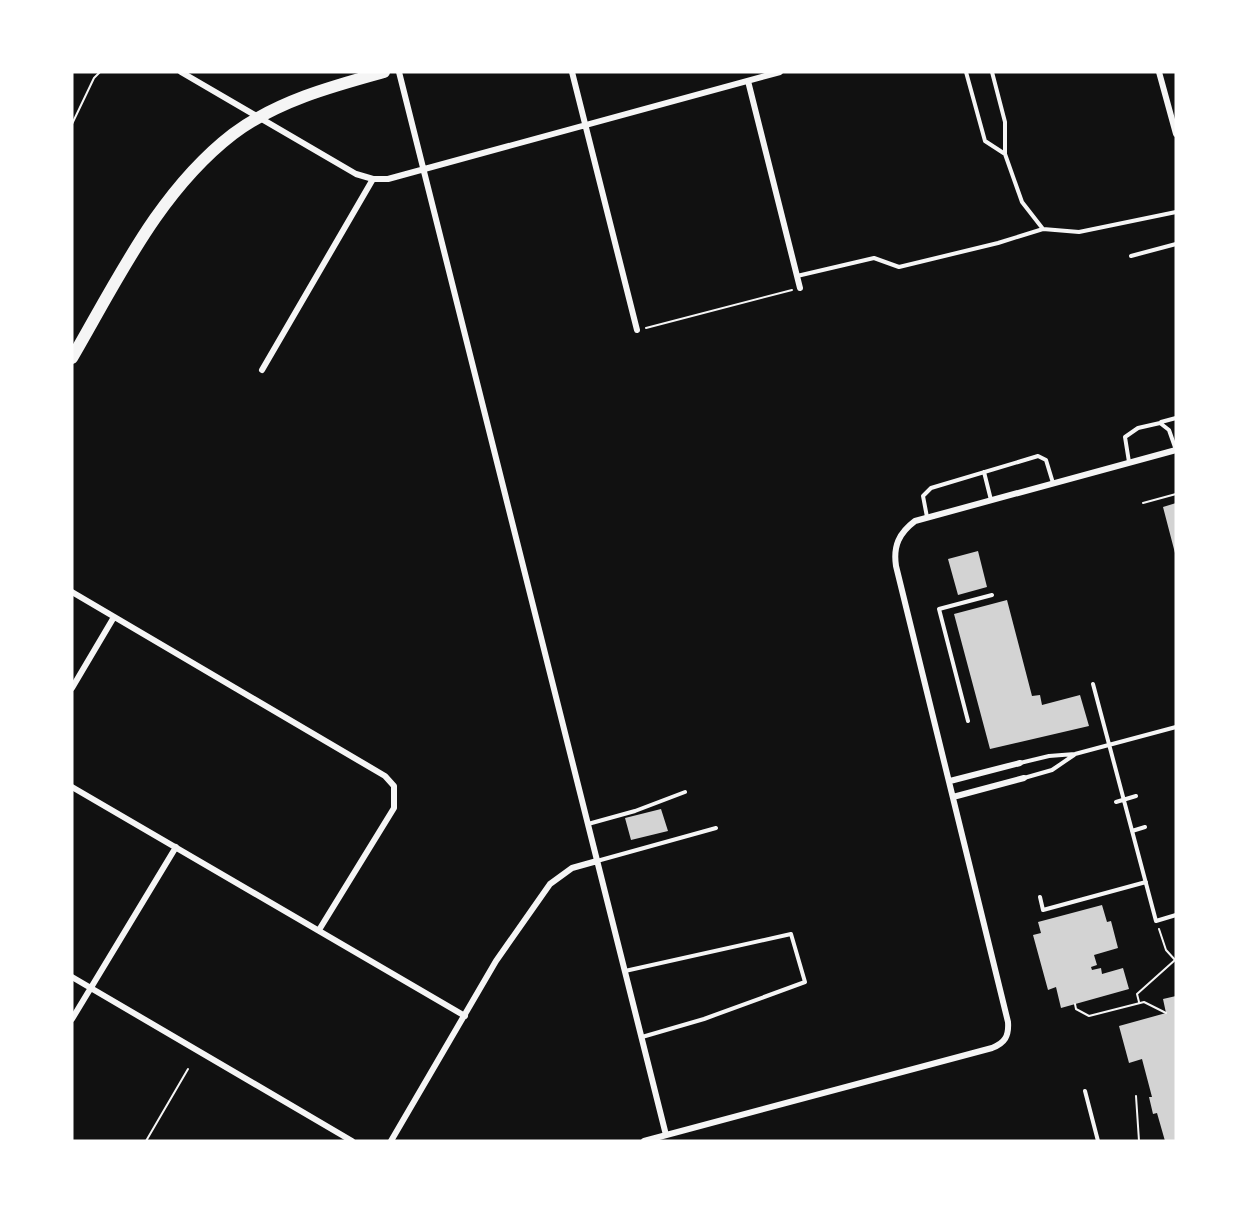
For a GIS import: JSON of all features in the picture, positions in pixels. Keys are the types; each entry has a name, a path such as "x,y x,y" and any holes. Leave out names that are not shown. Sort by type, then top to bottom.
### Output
{"highway":[{"path":"72,358 140,241 181,183 234,133 297,99 384,72"}],"street":[{"path":"181,72 356,174 373,179 388,179 780,72"},
{"path":"399,72 666,1135"},
{"path":"572,72 637,330"},
{"path":"1159,72 1176,134"},
{"path":"748,81 800,288"},
{"path":"262,370 373,179"},
{"path":"644,1141 992,1048 1007,1038 1008,1022 896,566 894,556 898,538 915,521 927,517 1176,450"},
{"path":"72,592 385,776 394,786 394,808 319,930"},
{"path":"72,688 114,617"},
{"path":"950,781 1020,763"},
{"path":"954,797 1024,778"},
{"path":"72,787 465,1016"},
{"path":"72,1019 176,847"},
{"path":"391,1141 496,961 550,884 572,868 597,861"},
{"path":"72,977 352,1141"}],"lane":[{"path":"966,72 985,141 1005,154"},
{"path":"992,72 1005,122 1005,154 1022,202 1043,229"},
{"path":"797,276 874,258 899,267 998,243 1043,229 1079,232 1176,212"},
{"path":"1131,256 1176,244"},
{"path":"1129,462 1125,437 1138,428 1176,418"},
{"path":"1160,423 1169,430 1176,450"},
{"path":"927,517 923,496 932,488 1038,456 1046,460 1053,483"},
{"path":"984,472 991,500"},
{"path":"968,721 939,609 992,595"},
{"path":"1093,684 1156,921 1176,915"},
{"path":"1020,763 1049,756 1075,754 1176,728"},
{"path":"1024,778 1052,770 1075,754"},
{"path":"588,824 642,809 685,792"},
{"path":"1116,802 1136,796"},
{"path":"1132,831 1145,827"},
{"path":"597,861 716,828"},
{"path":"1040,897 1043,910 1146,882"},
{"path":"625,971 791,934 805,982 735,1008 642,1037"},
{"path":"1085,1091 1098,1141"}],"path":[{"path":"72,124 94,78 100,72"},
{"path":"637,330 800,288"},
{"path":"1143,503 1176,494"},
{"path":"1139,1002 1137,994 1176,961 1166,950 1156,921"},
{"path":"1075,1004 1076,1009 1089,1016 1139,1002 1144,1002 1166,1013"},
{"path":"146,1141 188,1069"},
{"path":"1136,1096 1139,1141"}],"building":[{"path":"1176,503 1176,553 1175,553 1163,507"},
{"path":"978,551 987,587 958,595 948,559"},
{"path":"1007,600 1032,696 1040,695 1042,705 1080,695 1089,726 990,749 954,614"},
{"path":"661,809 668,831 631,840 625,818"},
{"path":"1102,905 1107,922 1111,921 1118,948 1094,955 1097,965 1091,967 1092,970 1101,968 1102,974 1123,968 1129,989 1061,1008 1056,987 1048,990 1033,935 1041,933 1038,922"},
{"path":"1176,996 1176,1141 1165,1141 1157,1113 1153,1114 1149,1097 1152,1097 1142,1059 1129,1063 1119,1026 1166,1013 1163,999"}]}
